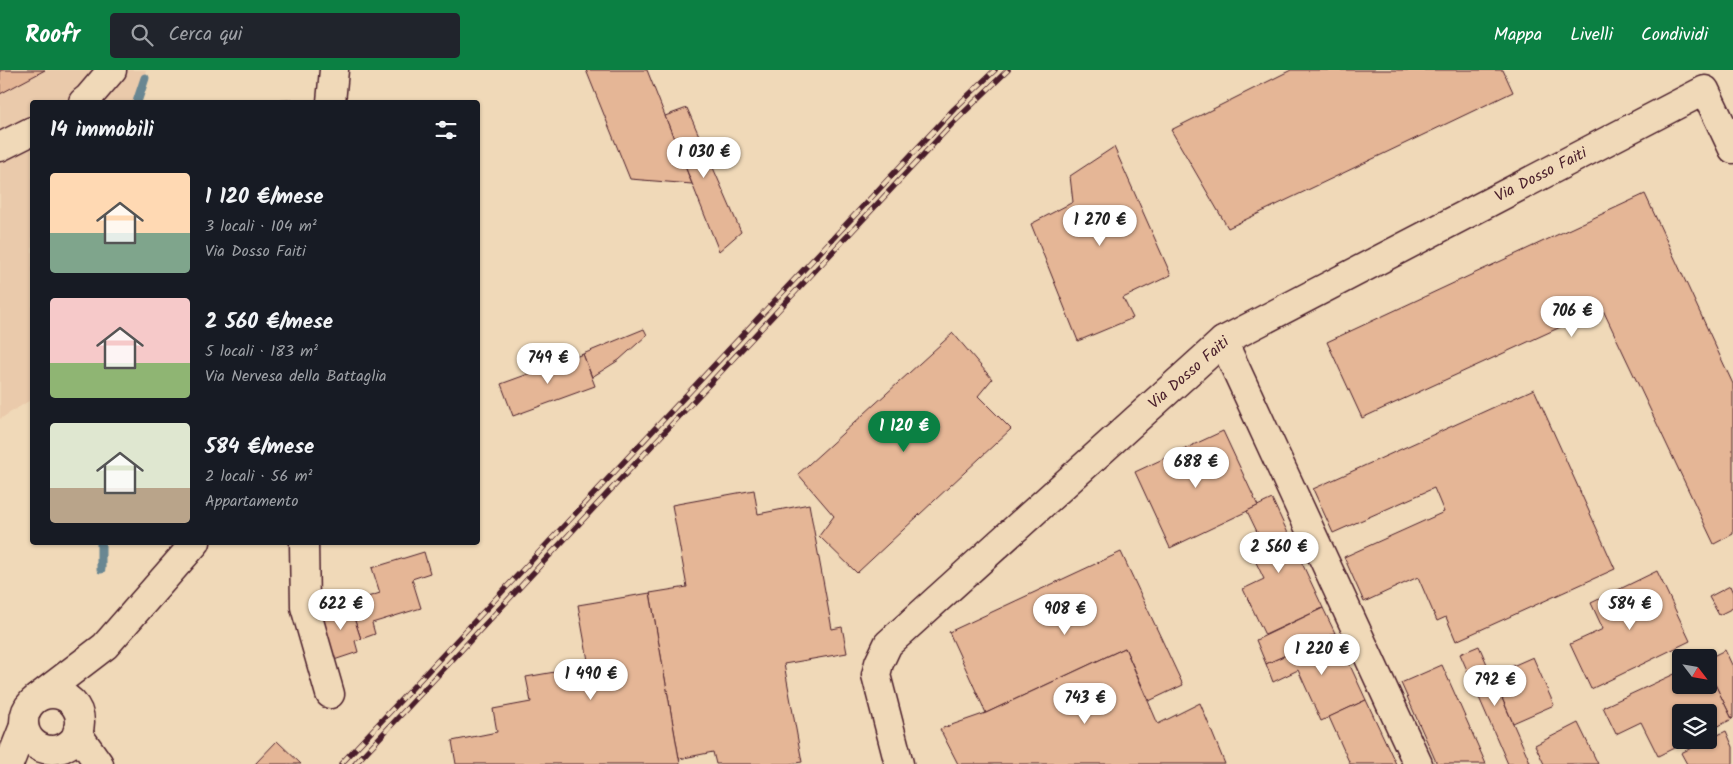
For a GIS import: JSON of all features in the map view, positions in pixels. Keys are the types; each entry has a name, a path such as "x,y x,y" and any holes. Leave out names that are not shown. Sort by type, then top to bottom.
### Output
{"street":[{"path":"85,100 112,70"},
{"path":"331,100 334,70"},
{"name":"Via Dosso Faiti","path":"899,764 876,674 879,662 888,644 1223,340 1705,90 1733,149"},
{"path":"0,147 30,132"},
{"path":"1223,340 1418,764"},
{"path":"35,746 26,710 37,698 105,646 193,545"},
{"path":"304,545 304,607 330,694"},
{"path":"75,706 105,646"},
{"path":"9,764 35,746 68,744 77,733 79,719 75,706 69,700 53,694 37,698"},
{"path":"77,733 99,764"},
{"path":"35,746 80,764"}],"shaded area":[{"path":"0,70 146,70 137,100 30,100 30,400 0,419"}],"building":[{"path":"0,70 45,70 0,94"},
{"path":"586,70 647,70 692,184 630,179"},
{"path":"1291,70 1503,70 1513,92 1228,228 1171,130"},
{"path":"687,108 741,232 719,251 665,116"},
{"path":"1114,147 1171,275 1123,298 1133,318 1078,341 1031,224 1073,202 1070,176"},
{"path":"1645,194 1733,384 1733,534 1714,544 1602,308 1362,418 1327,342"},
{"path":"644,329 647,335 619,360 592,377 583,354"},
{"path":"953,333 992,379 978,396 1011,429 857,573 819,536 834,516 798,474"},
{"path":"583,354 595,386 513,416 501,384"},
{"path":"1534,389 1615,569 1456,641 1446,617 1437,621 1418,577 1364,602 1344,557 1444,512 1434,488 1333,533 1313,489"},
{"path":"1223,431 1258,506 1170,548 1135,472"},
{"path":"754,490 758,514 809,504 832,629 842,627 847,653 784,664 802,762 789,764 716,764 713,752 679,759 650,593 687,587 672,505"},
{"path":"1272,499 1323,608 1265,635 1243,589 1264,579 1250,550 1263,544 1247,511"},
{"path":"424,552 430,573 412,579 421,608 372,623 375,634 361,639 349,603 380,593 372,568"},
{"path":"1121,552 1183,685 1149,701 1125,648 986,713 949,632"},
{"path":"1657,571 1690,641 1591,689 1570,644 1603,629 1591,603"},
{"path":"1730,586 1733,593 1733,608 1719,615 1709,597"},
{"path":"650,593 680,764 456,764 452,741 497,732 493,709 531,702 526,677 589,666 578,605"},
{"path":"349,603 361,639 355,641 358,652 334,660 319,613"},
{"path":"1323,608 1335,633 1266,664 1256,640"},
{"path":"1335,633 1366,700 1321,721 1298,670 1273,682 1266,664"},
{"path":"1479,646 1530,762 1526,764 1508,764 1460,654"},
{"path":"1125,648 1158,724 1200,703 1225,764 958,764 940,729 986,713"},
{"path":"1725,650 1733,667 1732,719 1718,690 1718,654"},
{"path":"1533,657 1554,705 1513,723 1492,675"},
{"path":"1442,665 1486,764 1437,764 1401,683"},
{"path":"1672,675 1672,694 1718,694 1718,690 1732,719 1717,727 1717,704 1672,704 1672,749 1658,756 1641,722 1616,734 1603,707"},
{"path":"1366,700 1396,764 1350,764 1329,717"},
{"path":"1578,723 1598,764 1544,764 1535,745"},
{"path":"1726,731 1733,747 1733,764 1687,764 1681,753 1689,749 1717,749 1717,735"},
{"path":"277,741 301,764 255,764"}],"waterway":[{"path":"138,100 145,78"},
{"path":"101,545 101,569"}],"railway":[{"path":"341,764 954,109 995,70"},
{"path":"355,764 951,125 1008,70"}]}
